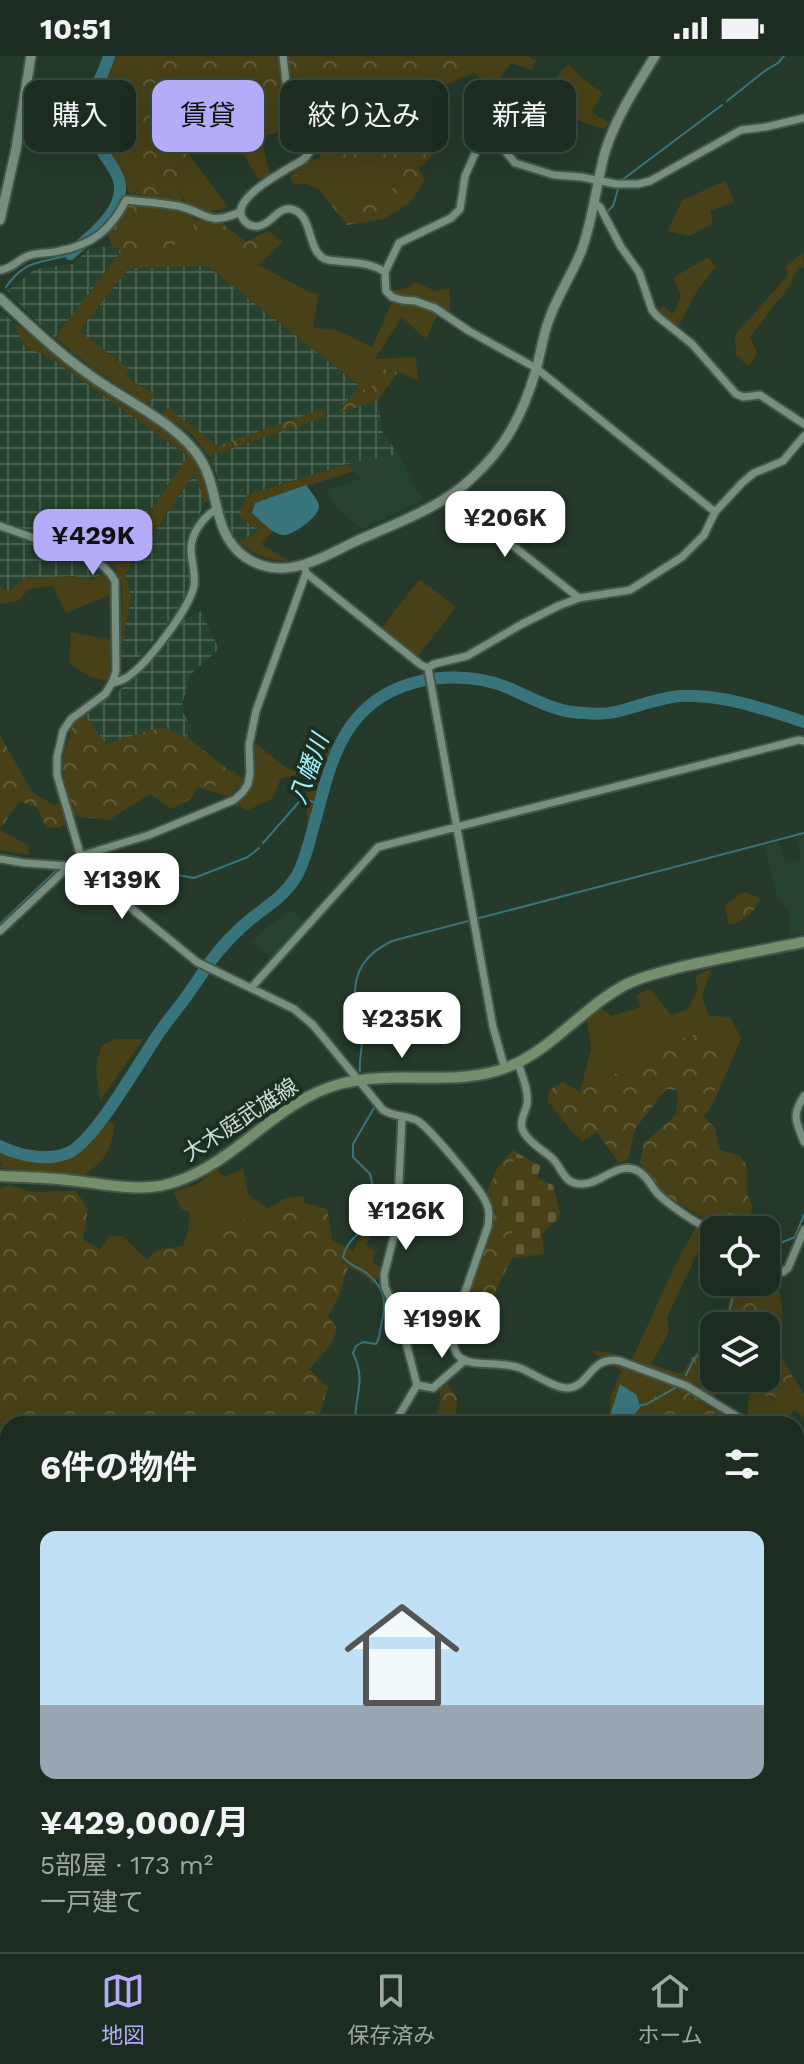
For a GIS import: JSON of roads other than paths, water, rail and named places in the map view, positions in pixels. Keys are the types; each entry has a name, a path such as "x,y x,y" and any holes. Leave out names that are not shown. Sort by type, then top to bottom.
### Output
{"main road":[{"name":"大木庭武雄線","path":"0,1176 135,1187 173,1183 210,1165 310,1095 358,1080 480,1076 505,1069 538,1050 595,1004 629,983 707,961 804,942"}],"street":[{"path":"0,220 16,149 31,56"},
{"path":"283,56 287,91 296,118 310,143 309,153 249,194 240,212 245,222 255,227 265,225 281,210 290,209 299,213 308,226 317,251 325,259 373,265 385,272"},
{"path":"0,298 88,375 189,444 202,461 211,483 222,531 232,546 244,556 272,569 305,569 450,496 472,479 508,437 523,410 550,315 582,249 606,151 619,117 655,56"},
{"path":"715,512 536,368 493,346 435,308 392,297 386,291 385,272 399,243 451,218 460,209 465,176 478,147 486,141 499,144 515,163 554,175 627,184 650,181 741,130 804,118"},
{"path":"0,270 6,270 29,255 86,244 100,235 119,215 126,200 181,206 208,219 228,218 240,212"},
{"path":"594,202 639,272 657,316 692,344 736,394 743,397 760,395 804,424"},
{"path":"428,670 434,664 467,656 558,606 579,598 630,590 682,557 704,535 715,512 754,473 783,461 804,436"},
{"path":"450,496 579,598"},
{"path":"112,683 125,678 143,662 177,620 194,587 193,539 201,523 217,509"},
{"path":"0,526 91,558 111,573 115,581 116,671 105,694 71,719 63,731 57,757 57,775 84,867 197,962 303,1016 383,1110 411,1118 425,1127 479,1189 489,1209 488,1226 455,1321 452,1337 456,1353 473,1363 519,1367 566,1388 577,1385 601,1362 610,1359 620,1361 687,1386 736,1416"},
{"path":"305,569 428,670 493,1027 505,1069"},
{"path":"0,931 80,856 149,835 234,800 243,792 250,773 249,745 256,711 305,569"},
{"path":"251,988 378,847 804,741"},
{"path":"0,859 69,866"},
{"path":"518,1063 527,1094 521,1127 570,1181 579,1185 590,1183 621,1168 631,1168 640,1171 660,1197 700,1224"},
{"path":"804,1096 796,1107 795,1118 804,1142"},
{"path":"399,1416 417,1385 401,1323 385,1287 384,1275 397,1224 402,1117"},
{"path":"780,1271 788,1268 804,1230"},
{"path":"417,1385 433,1388 465,1360"}],"water":[{"path":"306,485 317,501 318,510 292,533 278,534 252,513 255,503"},
{"path":"620,1384 637,1395 640,1408 633,1416 610,1415"}],"waterway":[{"path":"70,254 105,222 120,192 117,174 95,138 89,120 93,95 109,56"},
{"path":"727,101 784,56"},
{"path":"622,180 722,105"},
{"path":"615,228 607,212 613,206 618,189"},
{"path":"6,287 28,266 70,254"},
{"name":"八幡川","path":"0,1146 25,1155 53,1157 70,1152 92,1132 215,956 240,928 281,895 296,877 306,855 336,754 356,719 388,693 417,682 465,678 497,684 565,711 612,713 663,699 696,696 743,703 804,722"},
{"path":"307,800 320,804"},
{"path":"263,843 299,802"},
{"path":"360,1071 362,1039 355,1002 356,981 368,958 392,941 804,833"},
{"path":"131,901 162,872 194,878 248,857 259,848"},
{"path":"76,867 117,903"},
{"path":"0,924 58,869"},
{"path":"801,1110 804,1104"},
{"path":"355,1416 360,1379 353,1353 356,1346 363,1342 376,1344 384,1311 384,1299 375,1281 343,1257 351,1241 375,1224 379,1213 370,1174 353,1157 353,1144 374,1108"},
{"path":"799,1116 804,1129"},
{"path":"780,1243 795,1237 804,1215"},
{"path":"729,1312 733,1296"},
{"path":"686,1375 700,1353"},
{"path":"638,1406 675,1388"}]}
